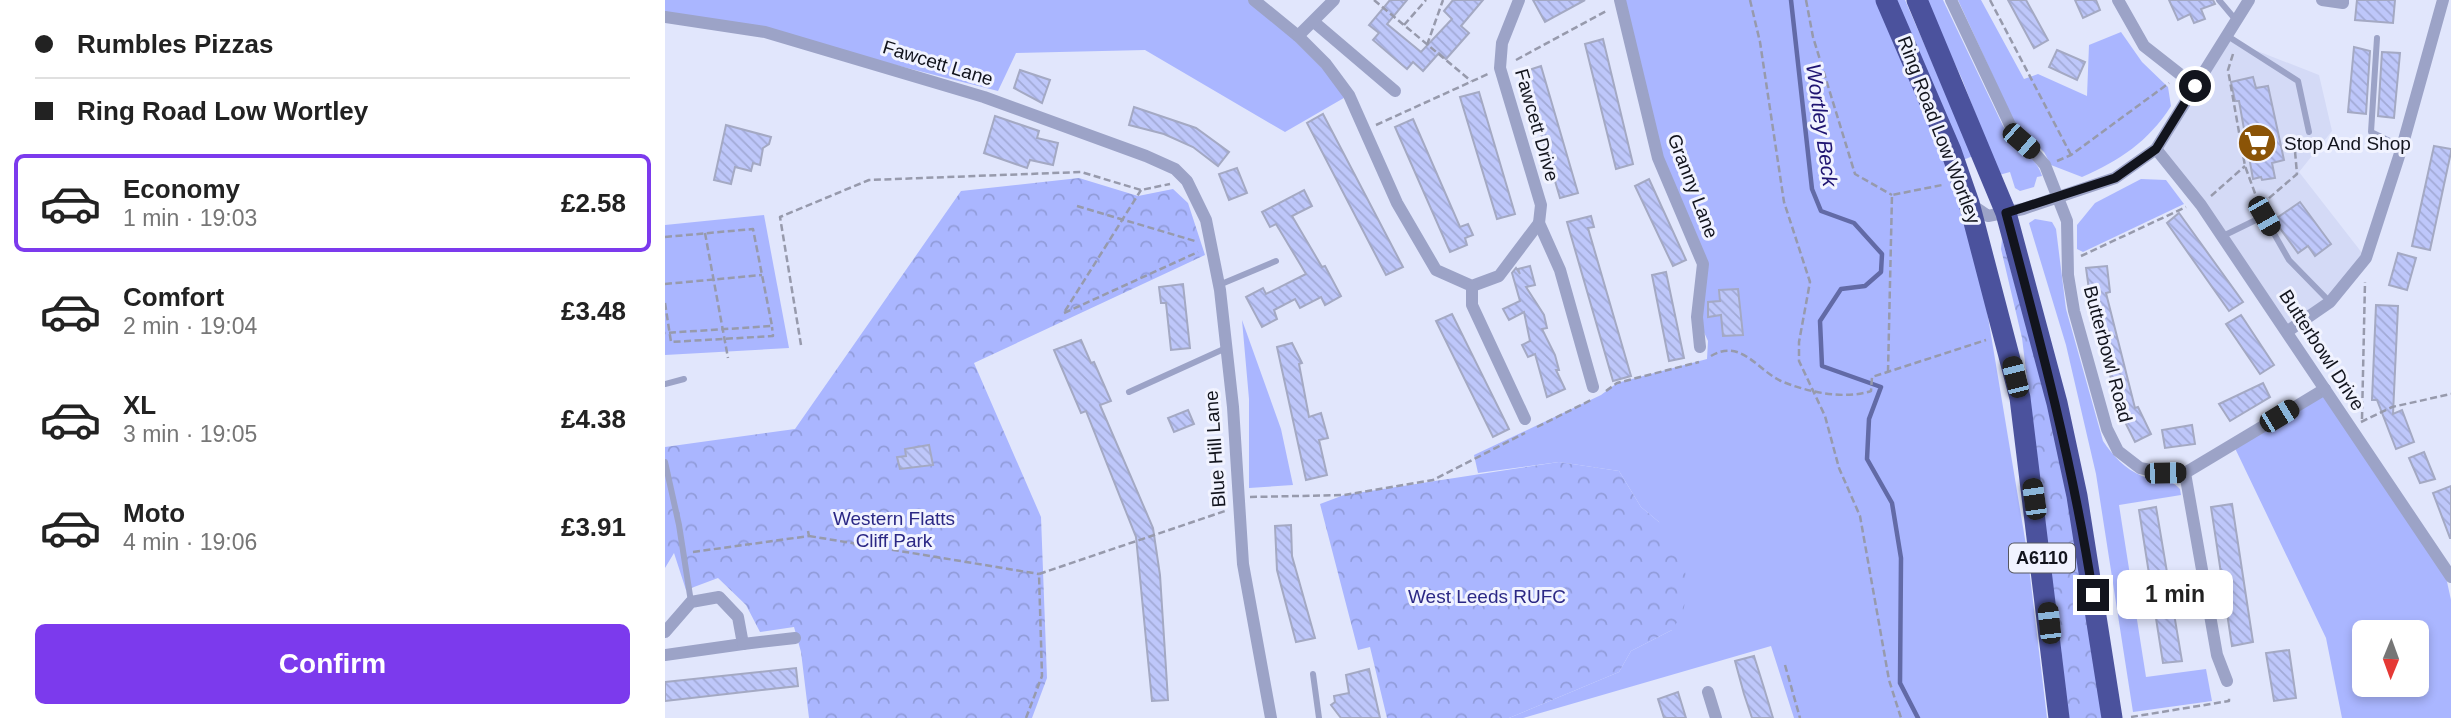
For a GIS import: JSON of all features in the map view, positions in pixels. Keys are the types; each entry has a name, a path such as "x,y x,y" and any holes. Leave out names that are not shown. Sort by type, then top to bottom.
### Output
{"highway":[{"name":"Ring Road Low Wortley","path":"1886,0 1962,181 1986,261 2020,398 2059,718"},
{"name":"Ring Road Low Wortley","path":"1917,0 2006,213 2057,403 2077,496 2112,718"},
{"path":"1986,261 1996,229 2006,213"}],"street":[{"path":"1254,0 1298,36 1326,64 1349,95 1367,130 1397,203 1436,270 1472,286 1499,276 1539,223"},
{"path":"1298,36 1334,0"},
{"name":"Fawcett Drive","path":"1519,0 1502,43 1500,68 1541,205 1539,223 1560,270 1597,393"},
{"name":"Butterbowl Road","path":"1951,0 2010,125 2045,166 2059,198 2067,221 2067,257 2074,311 2106,429 2119,451 2140,468 2165,473 2185,473"},
{"path":"2118,0 2144,46 2195,86"},
{"path":"1969,203 1988,216 2059,198 2115,178 2156,149 2225,34 2249,0"},
{"path":"2322,0 2343,3 2343,0"},
{"path":"2288,331 2330,302 2366,258 2402,147 2442,0"},
{"name":"Granny Lane","path":"1620,2 1658,158 1703,264 1697,317 1700,347"},
{"name":"Fawcett Lane","path":"665,17 765,32 984,97 1146,156 1175,169 1187,181"},
{"path":"1314,22 1395,91"},
{"name":"Butterbowl Drive","path":"2156,149 2200,203 2325,388 2356,425 2451,577"},
{"name":"Blue Hill Lane","path":"1187,181 1200,202 1219,285 1227,348 1243,564 1271,718"},
{"path":"1472,286 1472,305 1525,419"},
{"path":"2227,681 2217,655 2185,473 2325,388"},
{"path":"665,632 691,602 719,597 738,617 743,644"},
{"path":"665,655 795,638"},
{"path":"1708,692 1716,718"}],"lane":[{"path":"2219,0 2235,19"},
{"path":"2225,34 2298,81 2309,132"},
{"path":"2377,38 2371,132 2402,147"},
{"path":"2223,236 2264,216 2288,260 2330,302"},
{"path":"1219,285 1276,261"},
{"path":"1129,392 1227,348"},
{"path":"665,384 684,380"},
{"path":"665,462 691,602"},
{"path":"1313,674 1319,718"}],"path":[{"path":"1374,0 1471,82"},
{"path":"1404,25 1426,0"},
{"path":"1427,45 1443,0"},
{"path":"1750,0 1761,42 1784,202 1810,282 1798,361 1825,416 1839,467 1860,516 1889,680 1901,718"},
{"path":"1806,0 1813,37 1855,174 1892,195 1962,181"},
{"path":"1990,0 2071,155"},
{"path":"1367,130 1500,68 1620,2"},
{"path":"2237,43 2228,70 2245,166 2264,216"},
{"path":"2045,166 2071,155 2181,75"},
{"path":"2260,206 2297,174 2295,150 2309,132"},
{"path":"2067,257 2081,256 2200,203 2245,166"},
{"path":"801,345 780,217 869,180 1081,172 1141,190 1187,181"},
{"path":"1141,190 1064,313 1212,246"},
{"path":"1888,372 1892,195"},
{"path":"1077,206 1212,246"},
{"path":"665,237 753,229 773,336 671,342 665,303"},
{"path":"705,233 728,358"},
{"path":"2366,258 2356,425 2392,407 2451,394"},
{"path":"665,284 762,275"},
{"path":"665,333 772,326"},
{"path":"683,554 809,536 1039,575 1237,502 1344,495 1433,480 1618,383 1707,359 1718,352 1731,351 1751,357 1766,373 1781,381 1839,395 1858,396 1871,391 1872,377 2004,334"},
{"path":"808,531 809,536"},
{"path":"1026,718 1042,676 1039,575"},
{"path":"1785,665 1800,718"},
{"path":"2124,718 2229,701 2227,681"}],"shaded area":[{"path":"2225,34 2237,43 2319,75 2332,131 2299,172 2366,258 2355,275 2288,331 2156,149"}],"green space":[{"path":"665,0 1254,0 1349,95 1285,132 1145,50 1016,53 998,91 765,32 665,17"},
{"path":"1620,0 1886,0 1969,203 2027,551 2047,718 1794,718 1771,646 1523,718 1509,718 1619,672 1631,651 1672,630 1659,522 1641,507 1619,471 1559,462 1478,473 1474,455 1601,395 1617,383 1707,359 1708,341 1697,317 1703,264 1658,158"},
{"path":"1895,0 1905,0 1973,156 1963,160"},
{"path":"1925,0 1943,0 2003,126 2039,169 2042,176 2037,177 2034,187 2020,191 2015,188 2010,172 1999,175 1962,79"},
{"path":"1958,0 1981,0 2024,79 2038,74 2087,96 2089,45 2121,32 2142,62 2168,87 2171,106 2143,140 2096,171 2082,177 2051,165 2044,152 2015,124"},
{"name":"Western Flatts Cliff Park","path":"1079,178 1138,196 1173,189 1188,203 1205,255 974,363 1041,517 1047,678 1032,718 809,718 801,652 794,627 760,632 746,605 718,578 686,590 674,553 665,568 665,447 795,429 961,191"},
{"path":"2141,179 2166,180 2184,204 2083,252 2077,249 2077,225 2095,203"},
{"path":"764,215 789,348 665,355 665,225"},
{"path":"2035,219 2052,222 2056,229 2066,309 2103,441 2115,457 2130,470 2142,476 2167,481 2180,489 2181,495 2119,505 2146,677 2206,669 2212,701 2133,712 2096,474 2066,345 2029,223"},
{"path":"2002,239 2059,442 2102,718 2069,718 2022,338 2001,249"},
{"path":"1242,320 1281,429 1293,485 1249,488 1249,399"},
{"path":"2325,389 2444,568 2451,600 2451,718 2342,718 2326,638 2233,444"},
{"name":"West Leeds RUFC","path":"1559,462 1619,471 1641,507 1659,522 1684,560 1687,591 1683,613 1672,630 1631,651 1619,672 1509,718 1387,718 1370,647 1358,650 1320,504 1344,495"}],"building":[{"path":"1390,0 1407,0 1387,24 1421,52 1452,19 1444,11 1453,0 1483,0 1461,26 1469,33 1446,59 1439,53 1423,71 1413,62 1407,69 1373,40 1379,33 1369,25"},
{"path":"1533,0 1585,0 1545,22"},
{"path":"2008,0 2026,0 2048,40 2034,48"},
{"path":"2075,0 2096,0 2100,10 2083,18"},
{"path":"2169,0 2213,0 2215,4 2201,9 2205,19 2194,23 2190,14 2178,20"},
{"path":"2357,0 2395,0 2393,23 2355,20"},
{"path":"1603,39 1633,164 1616,169 1585,44"},
{"path":"2354,47 2370,51 2366,114 2348,112"},
{"path":"2057,50 2085,62 2077,80 2049,67"},
{"path":"2382,52 2400,53 2394,118 2378,116"},
{"path":"1541,66 1578,193 1560,198 1523,72"},
{"path":"1020,70 1050,80 1042,103 1014,88"},
{"path":"2253,77 2256,88 2268,86 2284,160 2272,163 2275,178 2262,180 2261,177 2253,179 2239,101 2235,101 2231,82"},
{"path":"1479,92 1515,214 1497,219 1460,97"},
{"path":"1134,107 1196,128 1229,152 1218,166 1193,147 1164,134 1129,125"},
{"path":"1323,114 1403,267 1386,275 1307,123"},
{"path":"995,116 1039,131 1037,138 1058,143 1053,165 1030,160 1027,168 984,153"},
{"path":"1413,119 1460,227 1468,224 1473,235 1465,238 1467,245 1450,252 1395,127"},
{"path":"726,125 771,137 769,144 763,148 760,165 753,163 751,171 735,167 731,184 714,180"},
{"path":"2434,146 2451,149 2451,152 2430,250 2412,246"},
{"path":"1237,168 1247,193 1229,200 1219,174"},
{"path":"1649,179 1686,260 1673,266 1635,186"},
{"path":"1304,190 1312,206 1292,216 1341,296 1325,305 1321,297 1300,308 1295,299 1274,310 1277,319 1262,327 1246,297 1263,288 1266,294 1306,274 1276,224 1270,227 1262,212"},
{"path":"2300,202 2331,244 2315,256 2308,246 2298,253 2274,220"},
{"path":"2179,213 2243,302 2229,311 2167,223"},
{"path":"1591,216 1594,227 1588,228 1631,376 1613,381 1567,222"},
{"path":"2398,253 2416,258 2407,290 2389,285"},
{"path":"1530,266 1535,285 1526,287 1544,315 1547,328 1542,329 1555,355 1559,370 1556,370 1565,389 1547,397 1535,354 1528,357 1522,345 1530,341 1524,312 1509,320 1503,309 1520,301 1512,273 1516,268 1520,274 1518,269"},
{"path":"2107,266 2110,292 2106,293 2135,408 2138,407 2151,434 2135,442 2119,410 2090,297 2086,268"},
{"path":"1666,272 1684,358 1669,361 1652,275"},
{"path":"1183,284 1190,348 1171,350 1166,303 1161,303 1159,287"},
{"path":"1738,289 1743,335 1723,336 1721,315 1708,317 1708,302 1720,301 1719,290"},
{"path":"2376,305 2398,306 2393,414 2402,410 2414,442 2396,449 2377,400 2372,400"},
{"path":"1452,314 1509,429 1493,437 1436,321"},
{"path":"2241,315 2274,365 2260,374 2226,324"},
{"path":"1081,340 1111,401 1100,405 1153,528 1160,575 1168,700 1152,701 1136,537 1086,411 1081,413 1054,350"},
{"path":"1292,343 1302,363 1299,364 1309,417 1321,413 1328,438 1319,440 1327,475 1306,480 1277,347"},
{"path":"2263,383 2270,397 2230,421 2219,404"},
{"path":"1188,410 1194,424 1174,432 1168,418"},
{"path":"2192,425 2195,444 2165,448 2162,430"},
{"path":"929,445 933,465 900,469 897,457 906,456 905,449"},
{"path":"2424,452 2435,479 2420,483 2409,458"},
{"path":"2451,486 2451,538 2450,538 2433,493"},
{"path":"2232,504 2253,642 2232,646 2211,507"},
{"path":"2156,507 2182,661 2163,663 2139,510"},
{"path":"1291,525 1292,556 1315,638 1296,642 1277,570 1275,526"},
{"path":"2289,650 2296,698 2274,701 2266,653"},
{"path":"1754,656 1773,718 1752,718 1744,694 1735,661"},
{"path":"796,668 798,686 665,701 665,682"},
{"path":"1369,669 1380,718 1341,718 1331,705 1335,702 1334,696 1349,693 1346,675"},
{"path":"1678,692 1686,718 1664,718 1658,699"}],"waterway":[{"name":"Wortley Beck","path":"1791,0 1812,189 1821,211 1854,223 1882,254 1881,272 1865,286 1841,289 1820,321 1822,366 1881,387 1869,419 1867,459 1892,503 1901,558 1900,683 1918,718"}],"place":[{"name":"Stop And Shop","path":"2257,143"}],"route":[{"path":"2093,595 2077,496 2057,403 2006,213 2115,178 2156,149 2195,86"}]}
